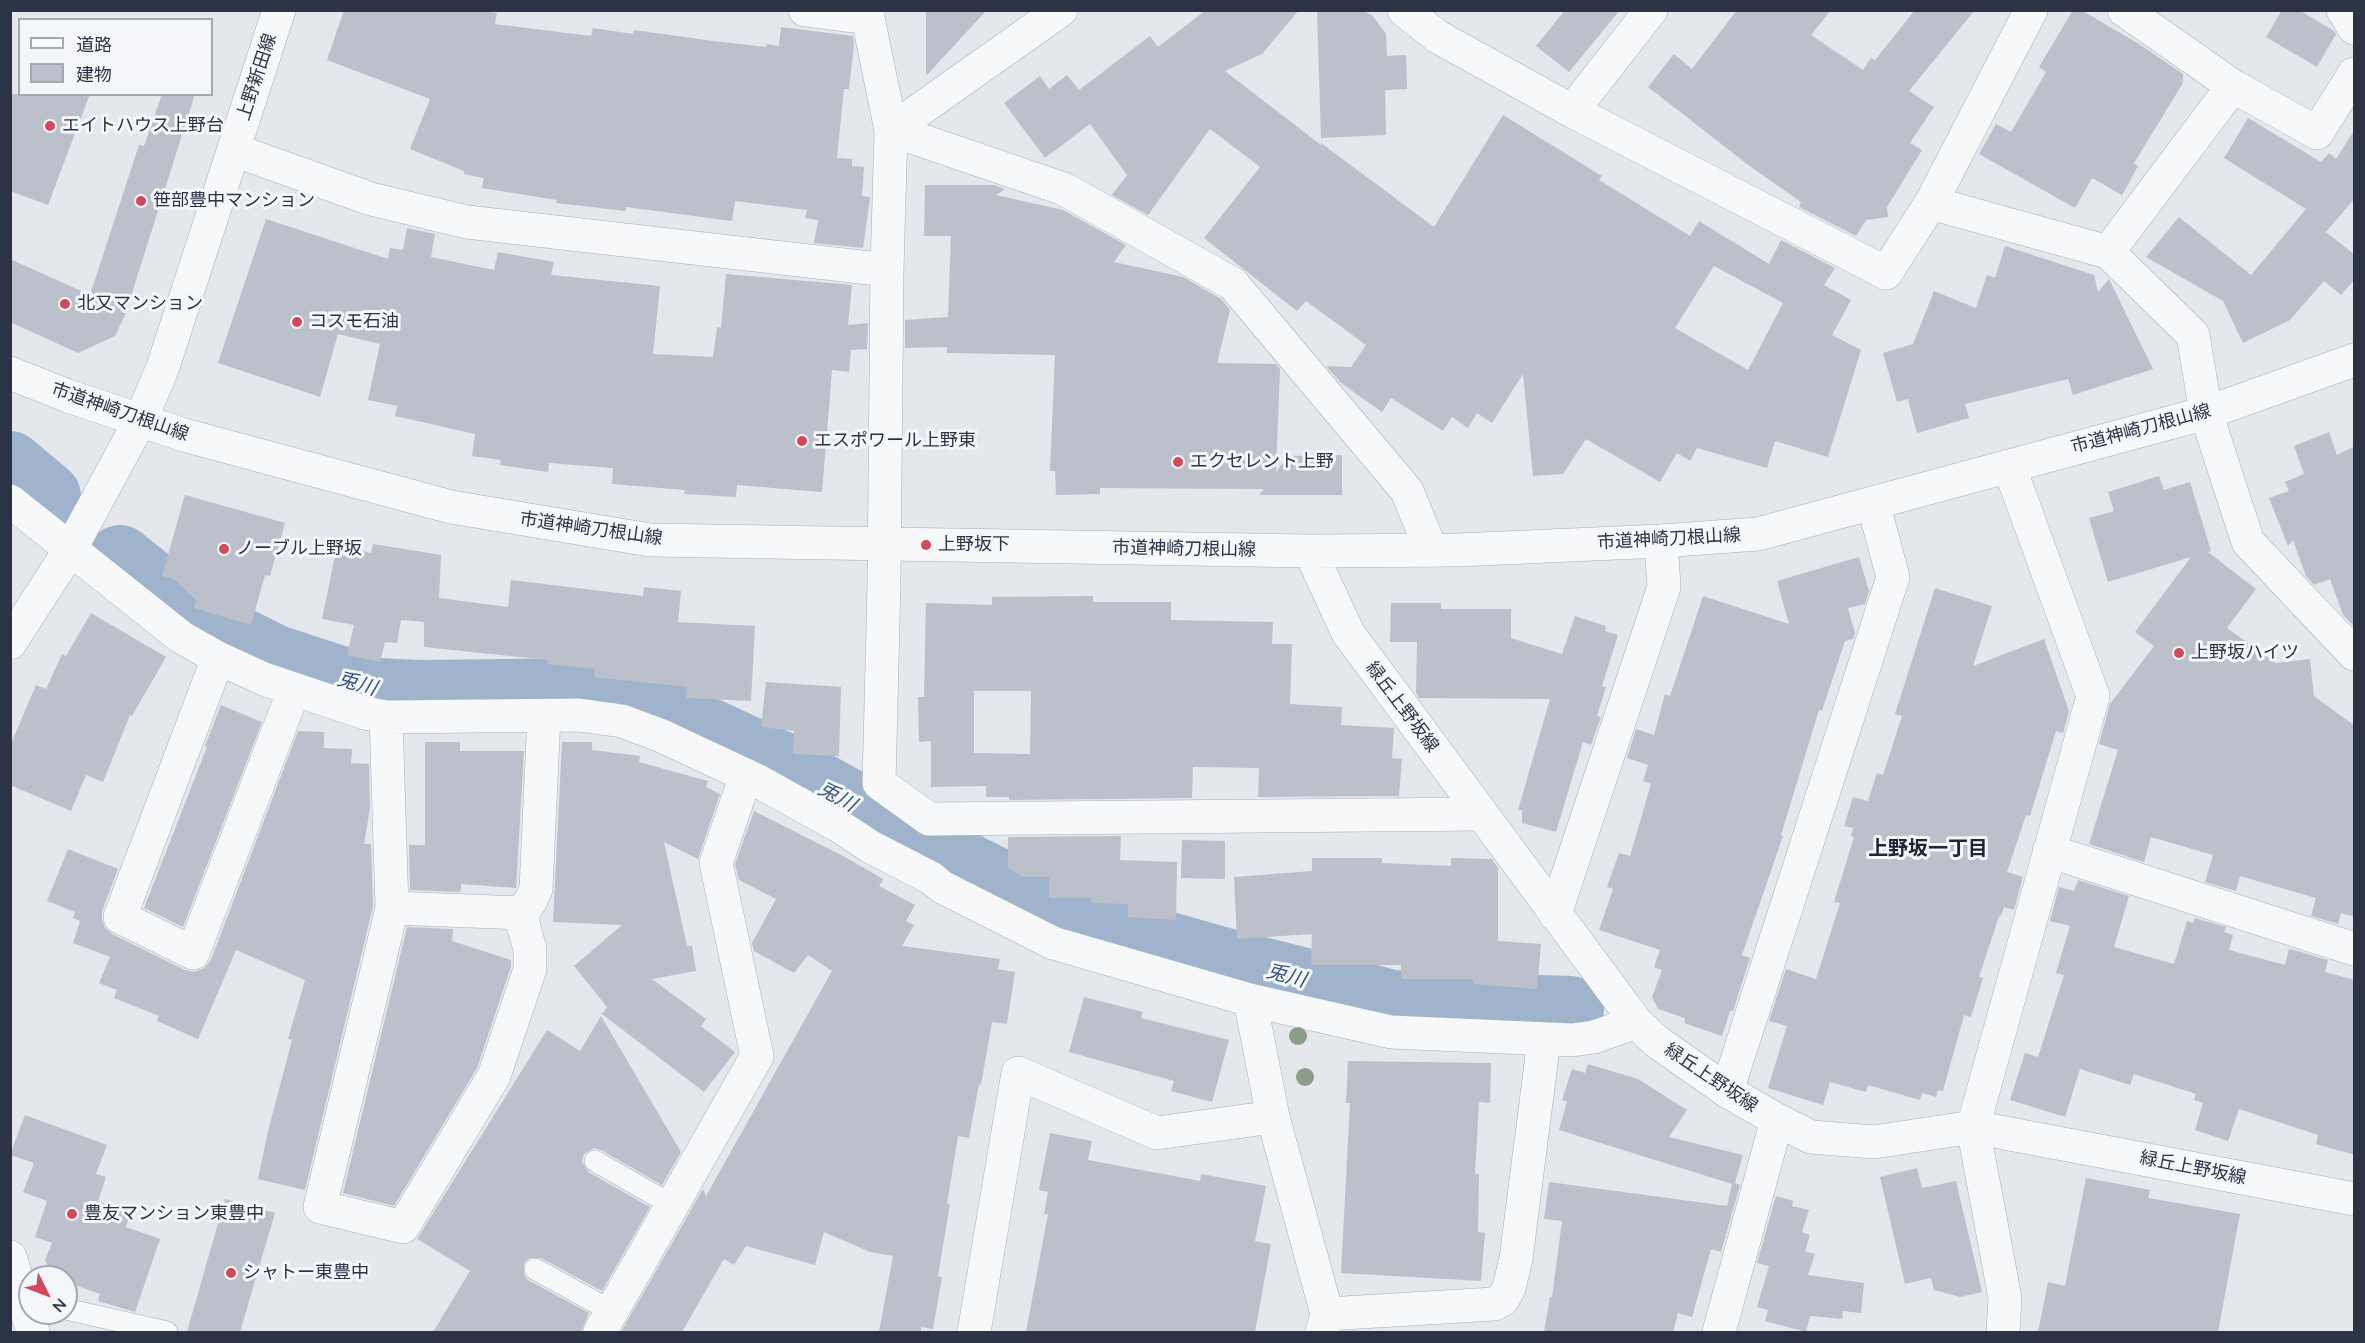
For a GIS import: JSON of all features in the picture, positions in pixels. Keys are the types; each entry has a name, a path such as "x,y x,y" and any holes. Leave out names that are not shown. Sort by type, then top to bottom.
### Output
{"street":[{"name":"上野新田線","path":"70,550 141,419 163,367 279,10"},
{"path":"805,10 868,14 891,130 879,783 929,819 1481,814"},
{"path":"891,130 1061,10"},
{"path":"1404,10 1438,37 1572,111 1887,273 1931,203 2031,10"},
{"path":"1572,111 1651,10"},
{"path":"2124,10 2233,86 2317,133 2355,74"},
{"path":"2343,10 2355,28"},
{"path":"2108,252 2233,86"},
{"path":"891,130 1064,189 1233,284 1407,491 1431,550"},
{"path":"234,150 371,199 467,222 887,270"},
{"path":"1931,203 2108,252 2193,335 2206,412 2248,542 2355,654"},
{"name":"市道神崎刀根山線","path":"10,373 68,396 184,435 451,507 650,540 1310,551 1431,550 1661,541 1758,534 2206,412 2355,360"},
{"path":"2003,1332 2005,1298 1972,1126 2093,696 2009,466"},
{"path":"10,501 181,637 218,658 264,679 365,713 386,717 591,716 622,721 746,775 839,826 871,847 931,878 942,887 1053,943 1250,1000 1391,1032 1544,1040 1594,1037 1636,1022"},
{"path":"1727,1091 1893,577 1873,503"},
{"path":"1555,914 1664,587 1661,541"},
{"path":"10,643 70,550"},
{"name":"緑丘上野坂線","path":"1310,551 1348,633 1636,1022 1656,1041 1727,1091 1811,1137 1874,1142 1972,1126 2355,1199"},
{"path":"218,658 120,917 193,953 294,690"},
{"path":"386,717 392,908 320,1208 403,1227 494,1076 530,969 530,949 522,913 536,889 544,716"},
{"path":"605,1322 757,1056 716,863 746,775"},
{"path":"2049,851 2355,949"},
{"path":"392,908 522,913"},
{"path":"1250,1000 1273,1117 1324,1323 1494,1304 1503,1299 1509,1287 1516,1259 1544,1040"},
{"path":"974,1332 1018,1073 1157,1133 1273,1117"},
{"path":"1719,1332 1777,1120"},
{"path":"10,1257 18,1281"}],"lane":[{"path":"595,1161 672,1205"},
{"path":"535,1269 605,1322"},
{"path":"78,1312 167,1332"}],"building":[{"path":"344,10 479,10 497,13 495,24 591,36 593,28 633,34 634,30 766,47 767,44 779,46 781,27 853,36 849,89 844,89 837,158 852,159 852,166 864,167 862,196 870,197 863,248 814,243 818,220 805,218 807,210 735,201 732,221 626,207 626,211 556,203 557,200 482,188 484,178 464,174 464,171 410,149 430,99 327,60"},
{"path":"926,10 987,10 926,76"},
{"path":"1206,10 1299,10 1262,54 1225,71 1321,145 1321,143 1434,227 1503,115 1602,176 1599,180 1690,236 1699,221 1769,264 1781,240 1835,268 1824,285 1851,300 1832,335 1861,350 1828,457 1775,441 1767,468 1697,448 1690,461 1677,453 1660,482 1586,439 1563,474 1533,476 1523,374 1492,423 1477,413 1468,428 1452,417 1443,431 1391,398 1382,412 1341,383 1326,366 1351,367 1366,345 1306,301 1297,311 1204,238 1260,167 1210,129 1148,215 1112,195 1127,175 1090,124 1045,158 1004,103 1040,76 1049,89 1067,75 1079,90 1150,36 1158,47","holes":["1714,266 1783,303 1748,370 1675,328"]},
{"path":"1317,10 1361,10 1372,15 1386,34 1387,56 1406,55 1407,89 1385,90 1386,135 1321,138"},
{"path":"1565,10 1620,10 1569,72 1536,46"},
{"path":"1737,10 1831,10 1811,35 1863,70 1871,58 1875,60 1915,10 1975,10 1909,91 1934,107 1910,143 1922,150 1887,207 1888,217 1866,220 1856,236 1799,207 1801,202 1751,167 1648,87 1674,54 1692,69"},
{"path":"2073,10 2081,10 2139,44 2183,74 2183,83 2134,163 2138,166 2122,195 2092,178 2075,208 1979,154 1996,124 2011,132 2046,72 2039,67"},
{"path":"2282,10 2299,10 2336,34 2317,67 2266,37"},
{"name":"エイトハウス上野台","path":"10,94 89,96 48,205 10,191"},
{"path":"161,96 194,96 125,315 115,336 78,353 10,322 10,259 90,295 139,145 144,146"},
{"path":"2248,118 2321,162 2329,153 2336,159 2355,129 2355,198 2326,232 2355,255 2355,279 2341,295 2324,281 2290,320 2243,343 2223,301 2146,257 2179,217 2251,275 2306,209 2224,158"},
{"path":"925,185 994,185 1005,189 996,195 1063,210 1126,245 1114,262 1183,277 1221,299 1230,310 1217,363 1276,364 1280,369 1276,472 1288,456 1342,455 1342,495 1259,495 1264,489 1100,488 1100,494 1056,495 1055,471 1050,471 1055,355 947,353 947,347 905,348 905,320 948,317 951,236 924,236"},
{"path":"266,219 388,259 390,248 403,250 407,228 435,234 431,257 494,270 498,252 554,262 551,275 660,286 653,354 713,357 717,327 721,328 726,274 852,285 848,325 868,323 867,349 851,350 849,372 832,370 822,492 737,485 736,497 684,494 685,490 612,484 613,468 549,463 548,472 500,465 501,460 472,456 475,434 395,416 397,406 368,400 380,344 338,334 320,397 218,363"},
{"path":"2005,246 2094,275 2098,292 2109,279 2153,369 2073,395 2068,379 1965,404 1969,418 1917,433 1908,399 1897,402 1883,353 1913,344 1934,291 1976,308 1987,275 1995,278"},
{"path":"2329,432 2337,455 2355,446 2355,627 2343,615 2330,579 2314,585 2306,576 2293,540 2288,546 2269,498 2289,491 2285,482 2304,474 2294,446"},
{"path":"2159,476 2164,490 2190,482 2211,551 2208,552 2256,589 2227,628 2276,663 2310,659 2314,696 2355,726 2355,917 2341,913 2338,924 2311,916 2316,898 2240,876 2236,891 2205,882 2213,855 2151,837 2144,862 2089,844 2118,750 2099,744 2110,704 2154,646 2135,632 2191,557 2108,582 2089,518 2114,511 2108,492"},
{"name":"ノーブル上野坂","path":"185,495 285,523 270,576 265,575 251,625 194,608 196,600 174,579 162,576"},
{"path":"373,544 441,555 439,598 508,607 511,580 643,596 644,587 681,591 678,622 755,626 751,701 686,698 687,687 594,677 595,669 547,664 548,660 424,647 424,622 401,620 397,643 385,642 380,662 347,655 354,625 322,619 337,546 371,553"},
{"path":"1859,557 1869,591 1865,604 1848,608 1855,633 1853,639 1845,641 1822,711 1819,710 1781,835 1783,836 1742,955 1750,958 1733,1011 1730,1011 1722,1036 1684,1023 1685,1018 1658,1009 1652,997 1662,970 1654,967 1660,950 1599,930 1613,889 1607,887 1619,853 1630,856 1651,784 1643,781 1648,765 1627,758 1636,729 1654,735 1665,694 1670,696 1703,596 1789,624 1777,581"},
{"path":"1935,588 1992,606 1973,666 2044,639 2069,711 2063,733 2056,731 2030,816 2026,815 2007,872 2023,877 2014,910 2004,907 1999,916 1979,977 1983,978 1971,1017 1964,1015 1943,1091 1938,1090 1936,1097 1922,1093 1920,1100 1868,1085 1866,1092 1830,1082 1823,1105 1768,1088 1787,1026 1769,1021 1786,969 1816,979 1840,903 1834,902 1854,837 1851,836 1853,828 1844,826 1853,797 1868,801 1877,773 1883,775 1902,716 1895,714"},
{"path":"1093,596 1093,602 1171,602 1171,620 1273,622 1272,644 1292,644 1290,704 1342,707 1341,725 1394,728 1392,758 1402,759 1399,796 1258,797 1259,768 1193,767 1192,798 1009,800 1009,797 986,797 986,786 931,787 931,741 919,742 918,697 924,697 926,603 992,605 992,597","holes":["974,691 1031,691 1030,754 974,753"]},
{"path":"1391,603 1441,603 1441,609 1511,609 1511,638 1562,654 1575,616 1606,626 1605,631 1618,635 1602,686 1606,687 1597,716 1601,717 1591,745 1583,742 1556,832 1522,823 1522,810 1518,810 1550,699 1419,698 1416,693 1417,642 1390,642"},
{"path":"91,613 166,657 132,716 130,715 103,782 86,775 71,811 10,785 10,746 36,685 46,689 62,654 66,656"},
{"path":"766,682 841,687 839,756 793,754 794,731 761,727"},
{"path":"221,705 262,722 183,927 144,908 207,747 205,746"},
{"path":"298,731 324,732 324,748 352,749 351,763 369,764 370,808 364,844 371,844 373,906 305,1190 258,1179 292,1040 288,1039 305,980 236,950 198,1039 157,1021 159,1016 114,998 117,990 99,983 110,957 73,943 80,921 73,918 75,912 47,901 68,849 118,869 102,911 105,928 112,934 185,970 194,972 204,968 211,960"},
{"path":"425,742 460,742 460,751 524,751 516,888 461,884 461,890 458,892 410,890 409,845 425,845"},
{"path":"562,742 592,742 592,750 640,756 639,762 708,781 706,787 720,794 698,859 664,842 687,946 692,946 696,971 652,979 706,1019 701,1026 735,1052 704,1092 602,1014 607,1007 574,966 622,925 553,922"},
{"path":"754,811 883,879 879,886 915,905 906,921 914,925 902,946 1000,959 998,969 1015,972 1007,1024 992,1022 969,1138 958,1136 938,1276 942,1277 933,1329 921,1327 921,1332 879,1332 893,1256 870,1252 824,1232 815,1265 746,1246 734,1265 724,1259 682,1332 621,1332 703,1189 706,1196 832,971 808,955 794,973 754,951 752,943 776,899 739,880 735,864"},
{"path":"1121,836 1120,860 1177,862 1176,920 1128,917 1128,904 1091,903 1091,898 1049,898 1049,877 1022,877 1008,867 1008,837"},
{"path":"1182,840 1225,841 1225,879 1181,878"},
{"path":"1312,858 1382,858 1382,863 1451,866 1451,858 1492,859 1498,868 1498,941 1541,944 1537,989 1473,984 1473,979 1401,979 1401,965 1311,965 1312,934 1237,939 1234,877 1312,871"},
{"path":"2078,880 2129,896 2114,947 2174,964 2187,921 2193,923 2195,918 2226,927 2224,932 2233,935 2229,950 2285,965 2289,949 2328,960 2325,972 2355,980 2355,1155 2316,1144 2318,1135 2239,1109 2228,1141 2195,1130 2203,1103 2194,1100 2196,1094 2134,1074 2130,1085 2080,1069 2065,1117 2010,1100 2025,1053 2038,1057 2064,975 2056,973 2070,926 2050,921 2059,887 2074,891"},
{"path":"407,927 453,929 452,941 511,960 511,966 477,1068 394,1206 343,1193"},
{"path":"1084,997 1143,1012 1141,1018 1229,1040 1212,1102 1171,1091 1174,1081 1069,1052"},
{"path":"601,1016 681,1152 662,1185 601,1150 594,1148 584,1154 582,1162 588,1172 650,1207 602,1291 541,1258 529,1258 524,1263 524,1275 528,1280 589,1313 581,1332 433,1332 470,1271 417,1239 547,1030 580,1051"},
{"path":"1348,1061 1491,1063 1490,1103 1479,1102 1475,1174 1479,1174 1478,1232 1485,1233 1481,1281 1341,1273 1350,1103 1346,1103"},
{"path":"1588,1064 1638,1079 1687,1110 1669,1137 1743,1155 1735,1183 1740,1185 1721,1252 1711,1249 1692,1317 1678,1313 1673,1332 1544,1332 1550,1297 1552,1297 1562,1221 1544,1219 1549,1182 1727,1206 1732,1184 1559,1130 1567,1102 1562,1100 1572,1069 1585,1073"},
{"name":"豊友マンション東豊中","path":"25,1115 107,1145 96,1174 106,1177 98,1201 131,1212 126,1227 160,1239 135,1312 98,1301 100,1294 78,1286 78,1265 47,1265 45,1260 52,1243 35,1237 47,1201 23,1192 34,1163 10,1155"},
{"path":"1050,1133 1092,1141 1088,1160 1200,1181 1201,1174 1266,1186 1255,1241 1271,1244 1255,1332 1026,1332 1048,1214 1044,1214 1048,1192 1039,1190"},
{"path":"1917,1168 1922,1188 1956,1181 1982,1292 1960,1297 1934,1290 1931,1278 1905,1284 1880,1177"},
{"path":"2086,1178 2150,1190 2148,1198 2240,1214 2218,1332 2038,1332 2048,1282 2065,1286"},
{"path":"1776,1196 1793,1201 1792,1206 1809,1210 1802,1232 1810,1235 1805,1251 1815,1254 1808,1275 1864,1283 1861,1313 1843,1311 1842,1319 1810,1316 1806,1332 1765,1321 1768,1310 1757,1307 1769,1266 1757,1263"},
{"name":"シャトー東豊中","path":"225,1199 275,1213 240,1332 187,1332"}],"waterway":[{"name":"兎川","path":"10,465 47,496"},
{"name":"兎川","path":"120,559 184,610 213,628 273,658 377,692 421,694 589,692 617,695 645,703 780,765 949,858 1070,918 1225,962 1392,1004 1570,1010"}],"place":[{"name":"エイトハウス上野台","path":"50,126"},
{"name":"笹部豊中マンション","path":"141,201"},
{"name":"北又マンション","path":"65,304"},
{"name":"コスモ石油","path":"297,322"},
{"name":"エスポワール上野東","path":"802,441"},
{"name":"エクセレント上野","path":"1178,462"},
{"name":"上野坂下","path":"926,545"},
{"name":"ノーブル上野坂","path":"224,549"},
{"name":"上野坂ハイツ","path":"2179,653"},
{"name":"豊友マンション東豊中","path":"72,1214"},
{"name":"シャトー東豊中","path":"231,1273"}],"district":[{"name":"上野坂一丁目","path":"1928,849"}]}
